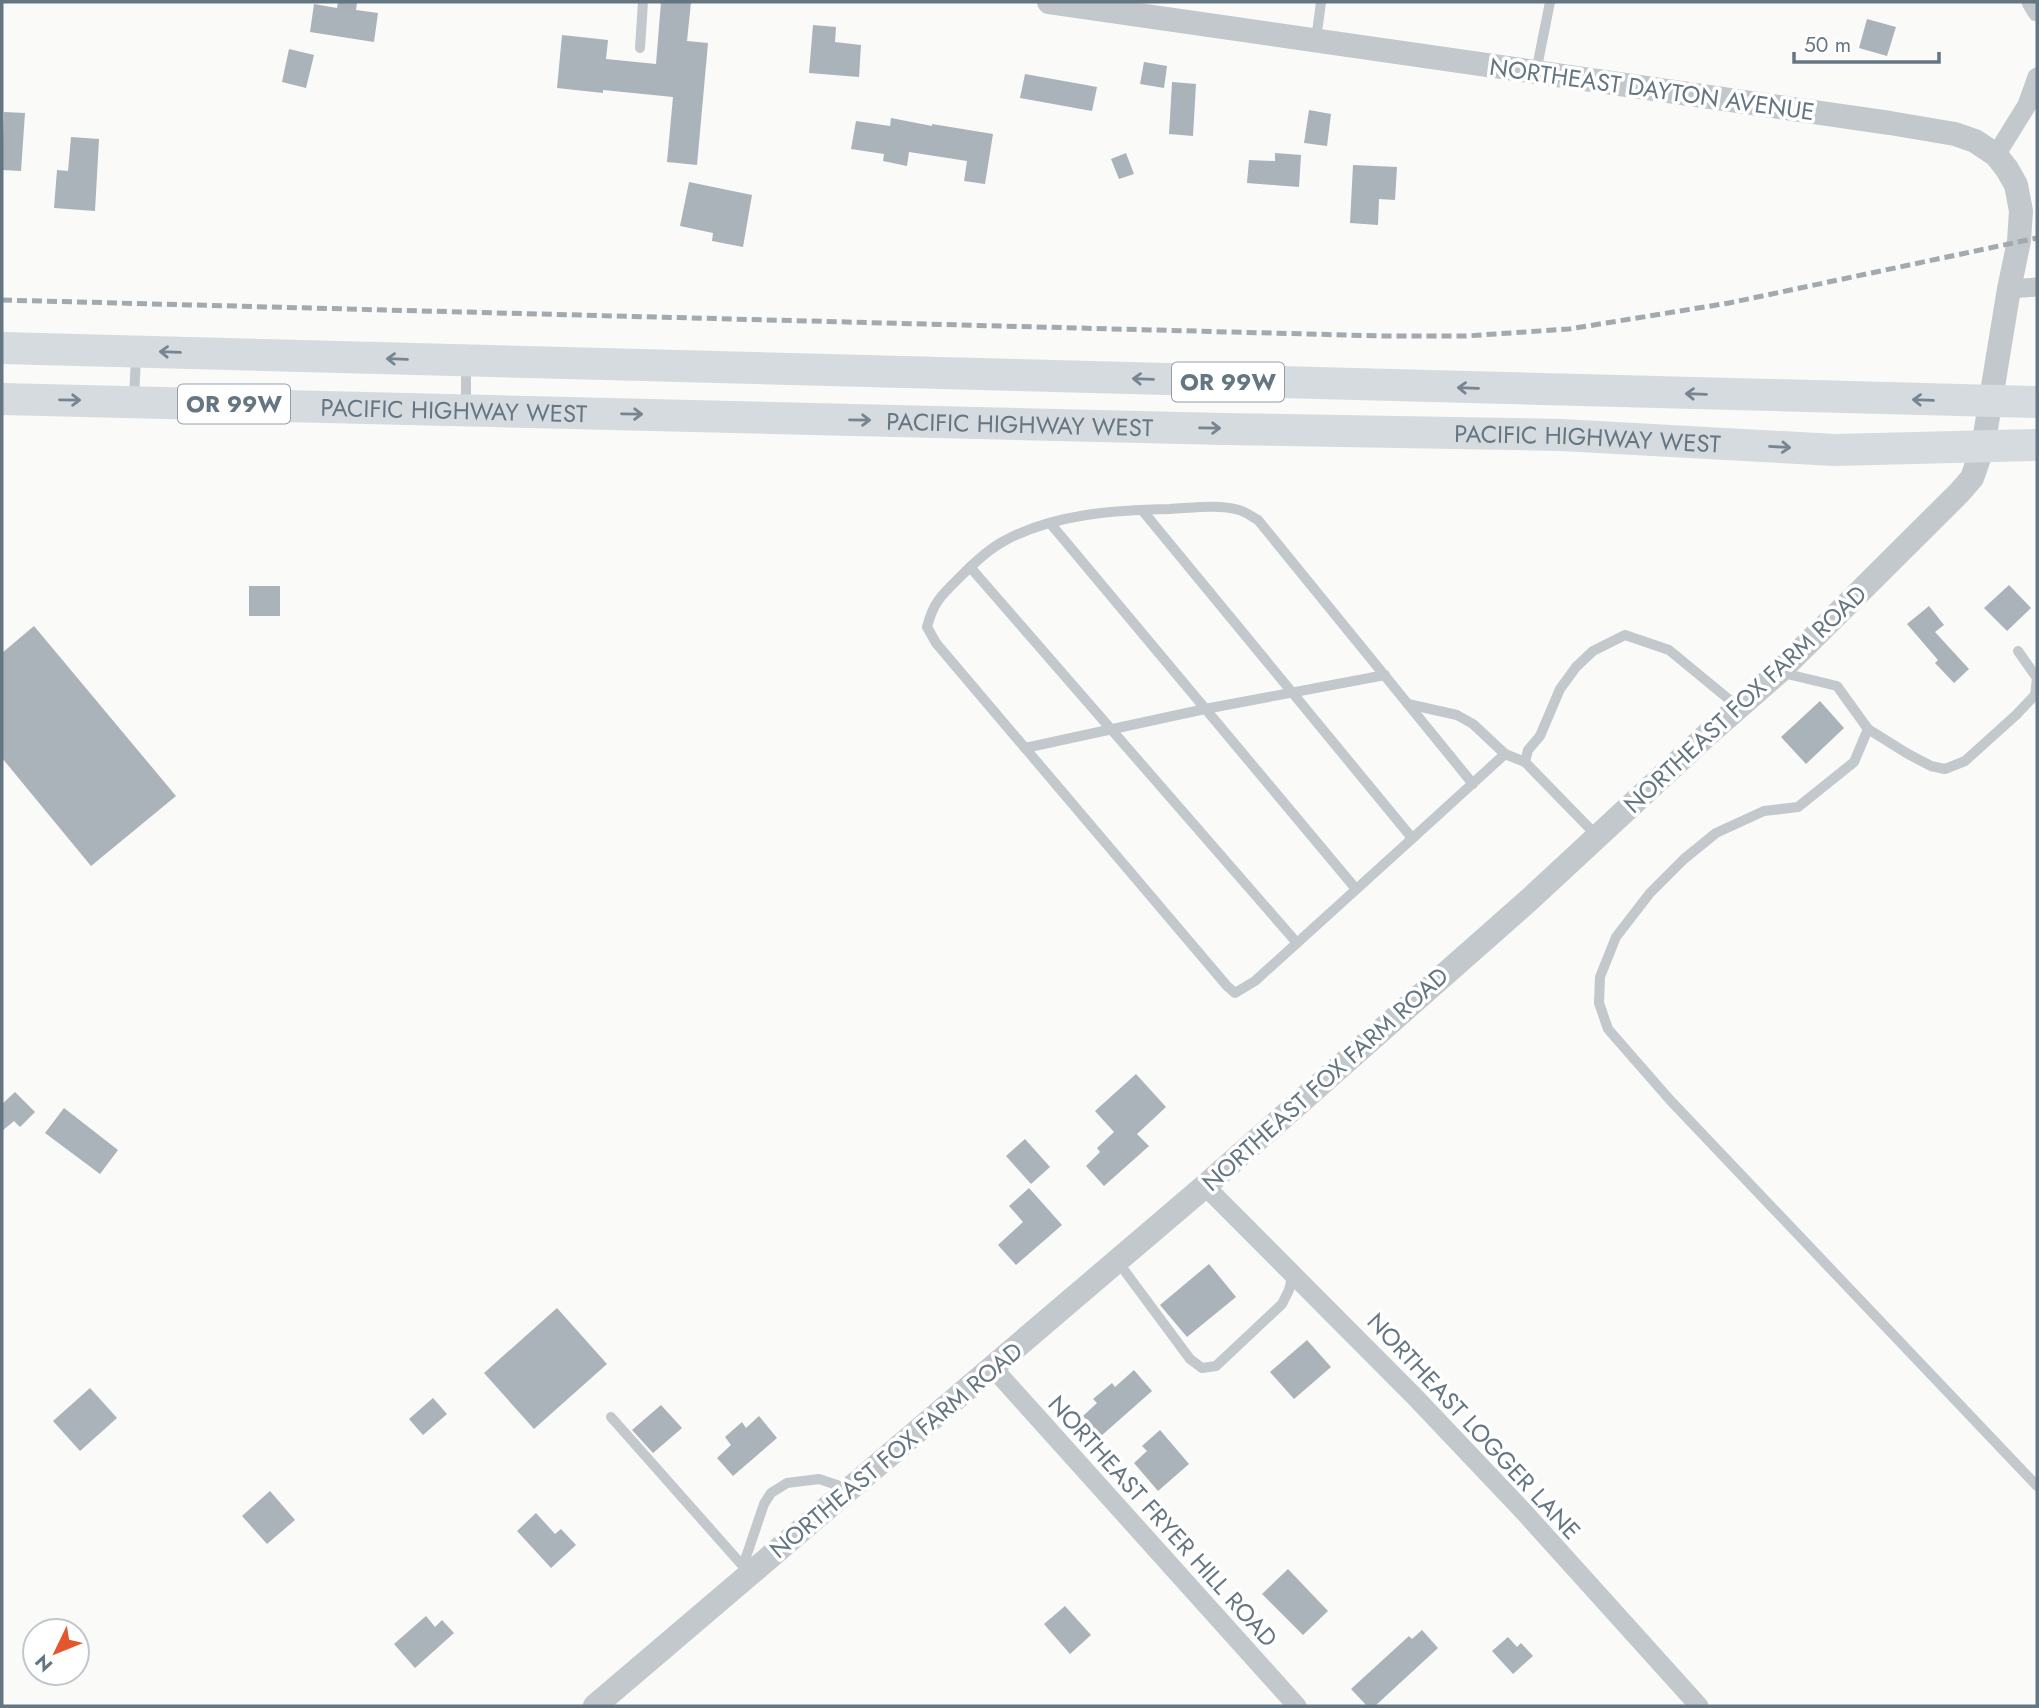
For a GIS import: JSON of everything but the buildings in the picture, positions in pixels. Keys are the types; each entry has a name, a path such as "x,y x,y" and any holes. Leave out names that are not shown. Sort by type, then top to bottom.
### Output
{"main road":[{"name":"PACIFIC HIGHWAY WEST","path":"2,348 2037,402"},
{"name":"PACIFIC HIGHWAY WEST","path":"2,399 1562,435 1835,450 2037,445"}],"street":[{"name":"NORTHEAST DAYTON AVENUE","path":"1051,2 1890,123 1955,134 1975,141 1996,155 2007,169 2015,185 2021,211 2020,241 2009,289 1992,402"},
{"path":"2031,2 2037,12"},
{"path":"1996,155 2027,105 2037,77"},
{"path":"2009,289 2037,287"},
{"name":"NORTHEAST FOX FARM ROAD","path":"595,1706 747,1570 850,1490 1205,1186 1598,837 1779,672 1972,478 1983,447 1992,402"},
{"name":"NORTHEAST LOGGER LANE","path":"1205,1186 1404,1386 1524,1512 1699,1706"},
{"name":"NORTHEAST FRYER HILL ROAD","path":"993,1368 1297,1706"}],"lane":[{"path":"640,48 643,2"},
{"path":"1315,40 1321,2"},
{"path":"1536,72 1550,2"},
{"path":"134,402 136,352"},
{"path":"466,361 466,410"},
{"path":"1473,784 1258,520 1242,511 1226,507 1142,510 1089,515 1050,523 1003,542 970,567 932,608 928,627 936,643 1235,993 1255,981 1473,784 1505,754"},
{"path":"1142,510 1412,838"},
{"path":"1050,523 1356,889"},
{"path":"970,567 1297,943"},
{"path":"1525,762 1528,750 1540,736 1560,689 1576,667 1593,651 1625,635 1669,650 1739,708"},
{"path":"1779,672 1837,686 1868,729 1931,766 1945,769 1965,761 2035,695 2037,678 2018,650"},
{"path":"1025,748 1205,709 1385,676"},
{"path":"1408,704 1457,715 1474,724 1505,754 1525,762 1598,837"},
{"path":"1868,729 1854,762 1798,807 1765,811 1716,833 1684,859 1650,893 1616,937 1600,977 1599,1003 1608,1029 1670,1100 2037,1486"},
{"path":"1117,1261 1190,1359 1202,1368 1216,1366 1282,1304 1293,1274"},
{"path":"611,1417 747,1570"},
{"path":"747,1570 764,1504 771,1493 787,1483 819,1479 850,1490"}],"railway":[{"path":"2,300 1466,336 1569,329 1729,303 2037,238"}]}
